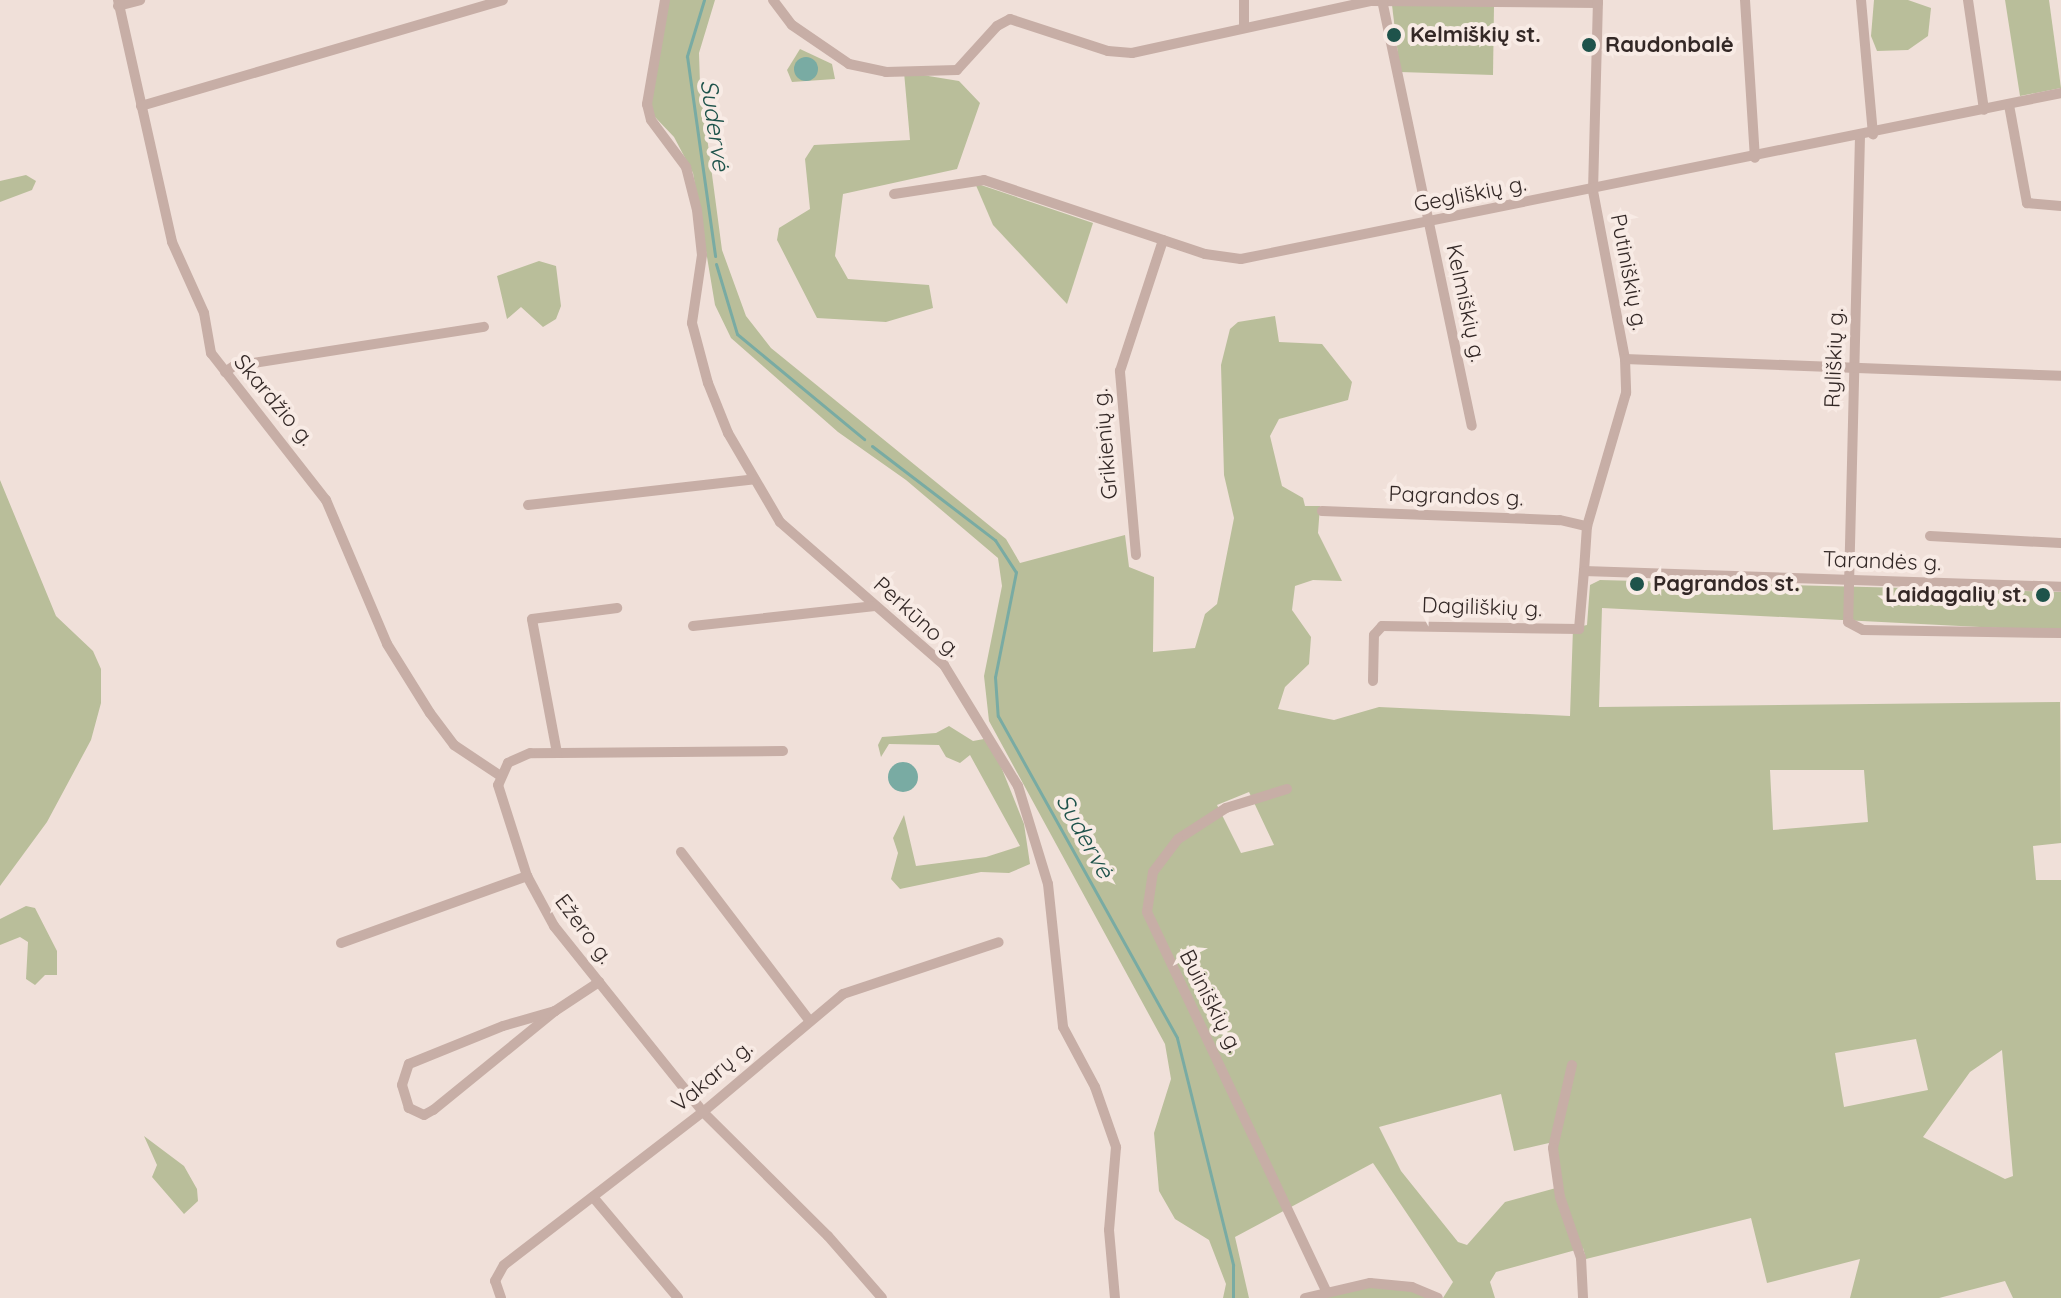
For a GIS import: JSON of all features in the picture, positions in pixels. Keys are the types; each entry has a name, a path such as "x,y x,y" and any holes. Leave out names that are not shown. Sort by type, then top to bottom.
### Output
{"street":[{"path":"118,3 140,0"},
{"path":"141,106 503,0"},
{"name":"Perkūno g.","path":"665,0 647,104 651,120 686,167 702,255 694,332 728,433 787,531 944,665 1018,786 1048,884 1063,1027 1095,1087 1116,1147 1109,1230 1115,1298"},
{"path":"773,0 806,35 849,64 873,71 957,70 997,26 1017,20 1118,53 1382,0 1598,1"},
{"path":"1244,0 1244,28"},
{"name":"Kelmiškių g.","path":"1382,0 1472,426"},
{"path":"1745,0 1755,158"},
{"path":"1861,0 1873,134"},
{"path":"1968,0 1984,110"},
{"name":"Putiniškių g.","path":"1584,571 1587,526 1624,406 1625,359 1593,191 1598,1"},
{"name":"Skardžio g.","path":"118,3 179,263 204,313 211,353 265,415 326,500 387,644 430,713 454,745 499,775"},
{"name":"Gegliškių g.","path":"894,194 984,180 1217,258 1241,259 1593,191 2061,93"},
{"path":"2009,105 2027,203 2061,206"},
{"name":"Ryliškių g.","path":"1846,580 1860,136"},
{"name":"Grikienių g.","path":"1136,555 1120,371 1163,240"},
{"path":"225,372 234,366 484,327"},
{"path":"1625,359 2061,376"},
{"path":"528,505 755,479"},
{"name":"Pagrandos g.","path":"1322,511 1560,520 1587,526"},
{"path":"1930,536 2061,543"},
{"name":"Tarandės g.","path":"1584,571 2061,587"},
{"name":"Dagiliškių g.","path":"1373,681 1374,635 1382,626 1579,629 1584,571"},
{"path":"1846,580 1844,613 1853,628 2061,633"},
{"path":"693,626 875,606"},
{"path":"557,753 532,619 617,608"},
{"path":"499,775 522,754 783,751"},
{"name":"Ežero g.","path":"499,775 500,794 527,876 545,914 703,1112 828,1236 882,1298"},
{"name":"Buiniškių g.","path":"1287,789 1226,808 1178,839 1153,872 1147,912 1327,1292"},
{"path":"681,852 808,1019"},
{"path":"341,943 527,876"},
{"name":"Vakarų g.","path":"501,1298 495,1281 504,1265 703,1112 808,1019 867,982 999,942"},
{"path":"555,1011 463,1040 409,1064 402,1085 409,1108 424,1115 433,1110 555,1011 599,982"},
{"path":"1572,1065 1553,1148 1560,1197 1581,1258 1583,1298"},
{"path":"593,1197 678,1298"},
{"path":"1305,1298 1386,1283 1438,1298"}],"green space":[{"path":"668,0 715,0 699,53 700,84 722,250 746,316 771,348 1006,539 1020,563 1125,535 1129,567 1154,577 1153,652 1195,648 1205,614 1217,604 1234,518 1224,475 1221,365 1230,329 1238,322 1275,316 1279,342 1322,344 1352,382 1348,400 1279,419 1270,436 1282,486 1303,498 1305,506 1320,506 1318,533 1342,581 1313,580 1295,586 1292,610 1311,637 1309,664 1285,687 1278,709 1334,720 1379,707 1570,716 1573,628 1587,625 1590,585 1600,580 2061,592 2061,631 1602,608 1599,707 2060,702 2061,843 2033,846 2036,880 2061,880 2061,1298 2013,1298 2005,1281 1939,1298 1850,1298 1860,1259 1767,1283 1751,1218 1586,1259 1583,1248 1496,1272 1490,1282 1495,1298 1443,1298 1453,1282 1373,1163 1235,1237 1249,1298 1223,1298 1226,1284 1209,1240 1175,1219 1159,1191 1154,1133 1171,1079 1165,1044 989,721 984,676 1002,586 998,558 906,480 838,432 731,338 715,305 693,173 674,137 654,116 651,102","holes":["1770,770 1864,770 1868,822 1773,830","1249,792 1274,845 1241,853 1217,805","1916,1039 1928,1090 1844,1107 1835,1053","2002,1050 2013,1176 2005,1179 1923,1137 1970,1072","1501,1094 1514,1151 1549,1143 1556,1188 1505,1202 1467,1245 1458,1242 1401,1171 1379,1127"]},
{"path":"1874,0 1908,0 1931,8 1928,36 1908,50 1877,51 1871,36"},
{"path":"2005,0 2049,0 2061,88 2020,96"},
{"path":"1392,5 1494,6 1493,75 1400,72"},
{"path":"800,49 832,64 835,79 792,82 787,70"},
{"path":"904,72 959,81 980,103 957,169 843,194 835,256 848,279 929,285 933,308 886,322 817,318 777,240 779,228 810,209 805,159 814,145 910,140"},
{"path":"26,175 36,181 32,190 0,202 0,181"},
{"path":"975,183 1093,223 1067,304 993,225"},
{"path":"539,261 556,266 561,306 556,319 543,327 521,307 507,319 497,276"},
{"path":"0,480 56,616 93,651 101,669 101,703 91,740 47,822 0,886"},
{"path":"949,726 973,741 984,739 1000,764 1024,824 1030,864 1009,873 981,872 900,889 891,879 898,853 893,838 904,815 916,866 986,857 1020,846 970,755 960,763 946,757 939,745 889,744 881,757 878,745 882,737 936,733"},
{"path":"26,906 35,908 57,951 57,975 45,975 35,985 26,979 28,942 20,937 0,945 0,919"},
{"path":"144,1136 184,1166 197,1189 198,1201 184,1214 152,1177 157,1165"},
{"path":"1354,1288 1401,1288 1433,1298 1316,1298"}],"water":[{"path":"806,57 815,60 818,69 815,78 806,81 797,78 794,69 797,60"},
{"path":"903,762 914,766 918,777 914,788 903,792 892,788 888,777 892,766"}],"waterway":[{"name":"Sudervė","path":"704,0 687,56 715,256"},
{"name":"Sudervė","path":"716,264 737,334 864,439"},
{"name":"Sudervė","path":"872,446 995,540 1016,572 995,677 998,716 1177,1038 1233,1265 1233,1298"}],"place":[{"name":"Kelmiškių st.","path":"1394,35"},
{"name":"Raudonbalė","path":"1589,45"},
{"name":"Pagrandos st.","path":"1637,584"},
{"name":"Laidagalių st.","path":"2043,595"}]}
